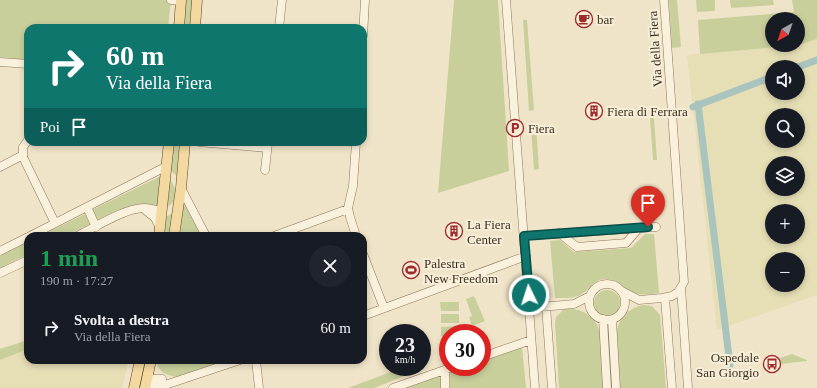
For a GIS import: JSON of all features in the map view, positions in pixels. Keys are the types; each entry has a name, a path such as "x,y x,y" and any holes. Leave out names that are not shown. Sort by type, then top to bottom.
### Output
{"main road":[{"path":"195,24 198,0"},
{"path":"179,24 181,1"},
{"path":"159,232 169,146"},
{"path":"175,232 181,188 185,146"},
{"path":"166,170 176,180 181,188"},
{"path":"162,211 171,210 178,205"},
{"path":"139,364 134,384 146,385 150,364"}],"street":[{"path":"171,0 181,1"},
{"path":"279,24 282,0"},
{"path":"364,24 365,0"},
{"path":"506,0 535,388"},
{"name":"Via della Fiera","path":"664,0 684,276 681,288 688,388"},
{"path":"0,62 24,64"},
{"path":"24,146 23,155 55,223"},
{"path":"265,170 267,146"},
{"path":"355,232 348,209 353,186 356,146"},
{"path":"0,167 23,155"},
{"path":"39,232 155,172 166,170"},
{"path":"181,188 204,232"},
{"path":"87,207 96,227"},
{"path":"143,208 155,218 159,232"},
{"path":"85,232 123,214 138,209 143,208 162,211"},
{"path":"285,232 348,209"},
{"path":"524,236 656,227"},
{"path":"559,234 577,247 626,243 639,228"},
{"path":"0,251 24,240"},
{"path":"367,314 526,256"},
{"path":"0,273 24,262"},
{"path":"367,264 384,308"},
{"path":"530,308 574,304 590,296 596,289 607,285 614,286 639,300"},
{"path":"590,296 588,304 592,312 596,316 603,319 612,320 639,300 665,298 675,294 681,288"},
{"path":"620,290 623,293 626,302 622,312"},
{"path":"665,298 672,388"},
{"path":"574,304 592,312"},
{"path":"546,306 552,388"},
{"path":"603,319 607,388"},
{"path":"612,320 616,388"},
{"path":"491,354 532,340"},
{"path":"152,364 160,384"},
{"path":"146,385 151,379 160,384 177,382 229,364"},
{"path":"256,364 259,388"},
{"path":"393,388 439,372"},
{"path":"445,388 447,376"}],"shaded area":[{"path":"817,39 817,295 717,330 687,55 765,48 765,52 805,52 805,43"},
{"path":"24,351 24,364 128,364 122,388 0,388 0,360"}],"green space":[{"path":"0,0 171,0 168,24 24,24 24,60 0,57"},
{"path":"185,0 196,0 193,24 183,24"},
{"path":"454,0 498,0 509,171 438,193"},
{"path":"669,0 677,0 681,47 672,48"},
{"path":"696,0 715,0 715,11 697,12"},
{"path":"730,0 773,0 774,5 731,8"},
{"path":"792,0 817,0 817,39 805,43 805,12 794,12"},
{"path":"765,14 765,48 700,54 698,20"},
{"path":"523,20 527,20 534,110 529,111"},
{"path":"650,118 654,118 657,160 653,160"},
{"path":"536,126 539,169 534,170 531,127"},
{"path":"173,146 182,146 179,178 170,170"},
{"path":"161,176 159,208 140,204 97,221 92,210"},
{"path":"170,180 173,184 176,195 171,205 167,207"},
{"path":"183,205 185,205 199,232 178,232"},
{"path":"175,212 172,232 164,232 166,217"},
{"path":"85,214 90,224 73,232 48,232"},
{"path":"645,234 654,234 659,293 638,294 628,290 615,281 604,279 597,281 579,296 555,298 550,241 560,240 574,252 631,248"},
{"path":"24,244 24,256 0,268 0,256"},
{"path":"607,290 616,294 620,303 616,312 607,316 598,312 594,303 598,294"},
{"path":"474,296 485,321 477,324 471,324 469,317 472,316 466,299"},
{"path":"440,302 459,302 459,311 441,311"},
{"path":"643,305 652,306 660,315 666,388 620,388 617,347 618,326 622,318 628,312"},
{"path":"564,309 573,309 586,313 596,323 599,329 602,345 604,388 559,388 555,324 556,317"},
{"path":"441,314 459,314 459,323 441,323"},
{"path":"24,341 24,351 0,360 0,349"},
{"path":"522,347 526,388 450,388 450,376 491,376 491,358"},
{"path":"792,354 807,361 763,366 763,364"},
{"path":"157,364 214,364 178,377 163,373"},
{"path":"380,376 405,376 374,388 348,388"},
{"path":"439,377 442,379 443,388 402,388 430,378"}],"waterway":[{"path":"805,64 817,60"},
{"path":"693,107 765,80"},
{"path":"698,104 730,365"}],"place":[{"name":"bar","path":"584,19"},
{"name":"Fiera di Ferrara","path":"594,111"},
{"name":"Fiera","path":"515,128"},
{"name":"La Fiera Center","path":"454,231"},
{"name":"Palestra New Freedom","path":"411,270"},
{"name":"Ospedale San Giorgio","path":"772,364"}],"route":[{"path":"529,295 524,236 648,227"}]}
